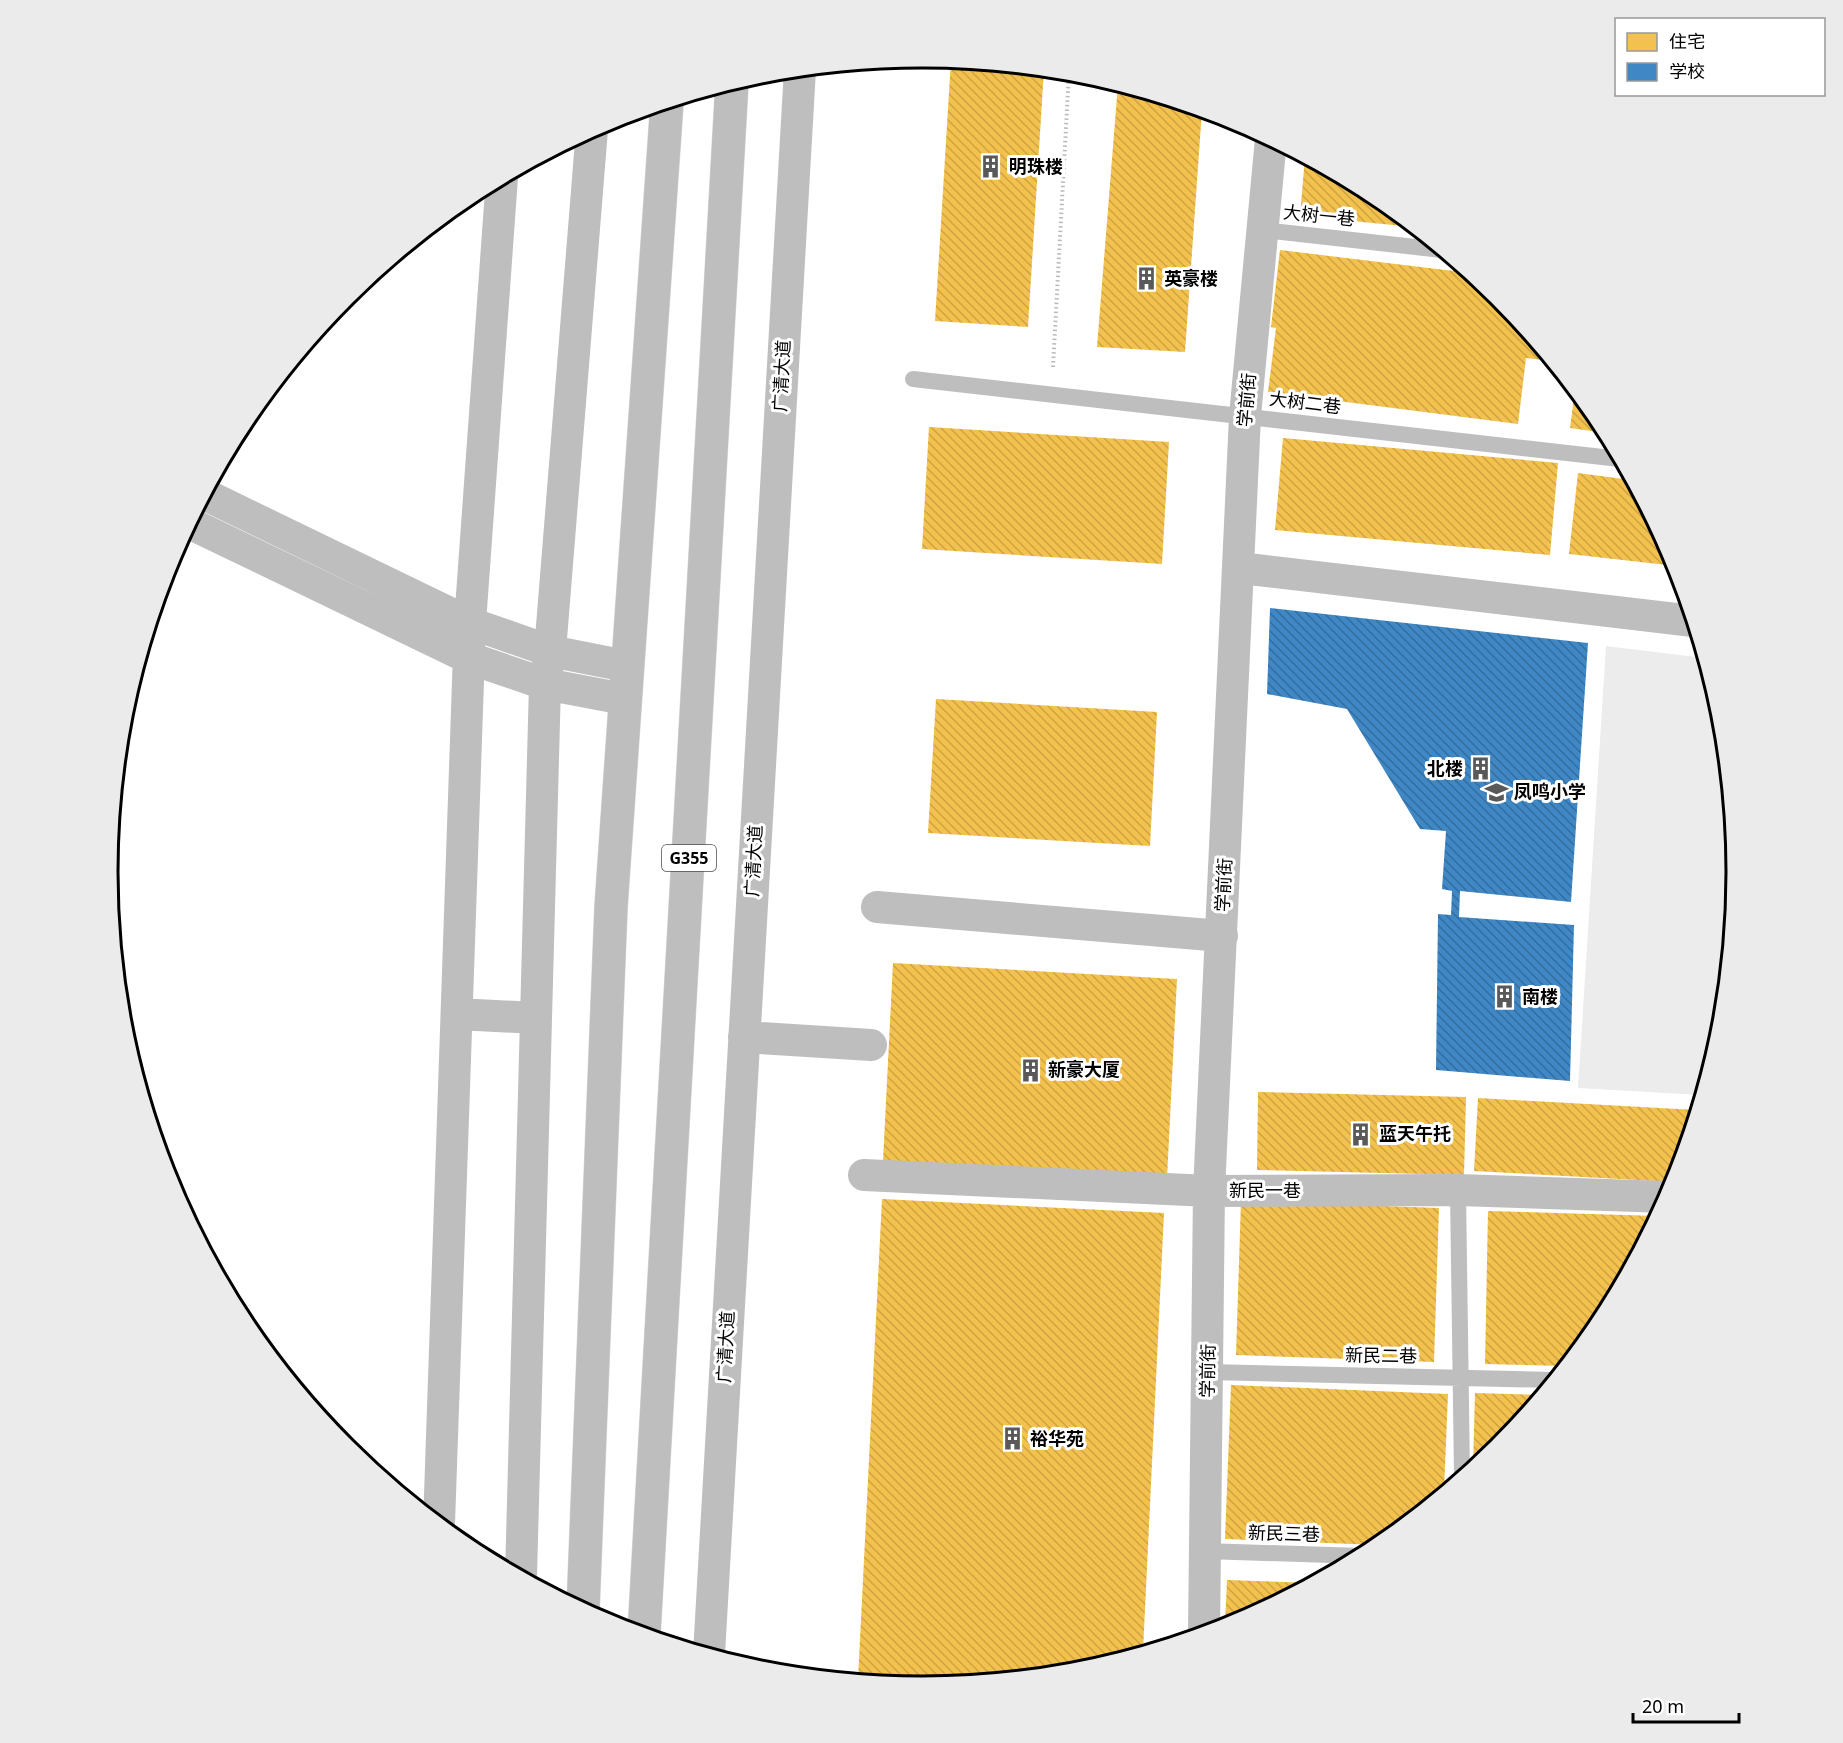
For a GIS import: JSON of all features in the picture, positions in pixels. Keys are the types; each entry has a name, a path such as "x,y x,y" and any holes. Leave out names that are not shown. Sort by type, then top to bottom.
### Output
{"highway":[{"name":"G355","path":"644,1626 732,91"},
{"path":"583,1601 611,907 666,109"}],"street":[{"name":"广清大道","path":"709,1647 800,77"},
{"path":"520,1569 545,684 550,651 591,139"},
{"name":"学前街","path":"1204,1624 1209,1191 1240,568 1245,416 1270,147"},
{"path":"439,1514 470,623 501,186"},
{"path":"210,497 470,623 550,651 626,666"},
{"path":"196,526 469,658 545,684 624,699"},
{"path":"1240,568 1685,620"},
{"path":"877,907 1222,936"},
{"path":"457,1014 536,1018"},
{"path":"744,1037 871,1045"},
{"name":"新民一巷","path":"864,1175 1209,1191 1458,1190 1656,1197"}],"lane":[{"name":"大树一巷","path":"1263,230 1429,249"},
{"name":"大树二巷","path":"914,379 1610,458"},
{"path":"1458,1190 1462,1467"},
{"name":"新民二巷","path":"1208,1372 1544,1380"},
{"name":"新民三巷","path":"1205,1551 1344,1555"}],"path":[{"path":"1052,394 1069,82"}],"shaded area":[{"path":"1606,646 1696,657 1719,767 1726,872 1719,976 1698,1080 1694,1095 1578,1088"}],"building: 住宅":[{"name":"明珠楼","path":"950,69 1044,77 1028,327 935,321"},
{"name":"英豪楼","path":"1117,92 1201,118 1185,352 1097,347"},
{"path":"1304,165 1368,203 1399,226 1300,216"},
{"path":"1280,250 1457,271 1490,303 1541,360 1526,358 1518,424 1268,392 1276,328 1271,327"},
{"path":"1573,402 1594,431 1570,428"},
{"path":"929,427 1169,442 1162,564 922,549"},
{"path":"1283,438 1558,463 1550,555 1275,530"},
{"path":"1578,473 1623,479 1643,516 1664,565 1569,554"},
{"path":"936,699 1157,712 1150,846 928,833"},
{"name":"新豪大厦","path":"893,963 1177,979 1167,1178 883,1161"},
{"name":"蓝天午托","path":"1258,1092 1466,1097 1464,1175 1257,1170"},
{"path":"1478,1098 1689,1110 1663,1181 1474,1171"},
{"name":"裕华苑","path":"882,1199 1164,1213 1143,1644 1078,1660 1026,1669 922,1676 858,1673"},
{"path":"1241,1201 1439,1208 1434,1362 1236,1355"},
{"path":"1488,1211 1648,1216 1618,1274 1555,1366 1485,1364"},
{"path":"1231,1385 1448,1394 1444,1482 1368,1540 1361,1544 1225,1539"},
{"path":"1475,1393 1532,1395 1490,1440 1473,1456"},
{"path":"1227,1580 1297,1582 1277,1593 1225,1615"}],"building: 学校":[{"name":"北楼","path":"1270,608 1588,643 1571,902 1460,891 1459,917 1574,925 1570,1081 1436,1070 1438,914 1451,915 1452,891 1442,889 1446,831 1420,829 1347,709 1267,694"}],"place":[{"name":"明珠楼","path":"991,167"},
{"name":"英豪楼","path":"1146,279"},
{"name":"北楼","path":"1481,769"},
{"name":"凤鸣小学","path":"1496,792"},
{"name":"南楼","path":"1504,997"},
{"name":"新豪大厦","path":"1030,1070"},
{"name":"蓝天午托","path":"1361,1134"},
{"name":"裕华苑","path":"1012,1439"}]}
